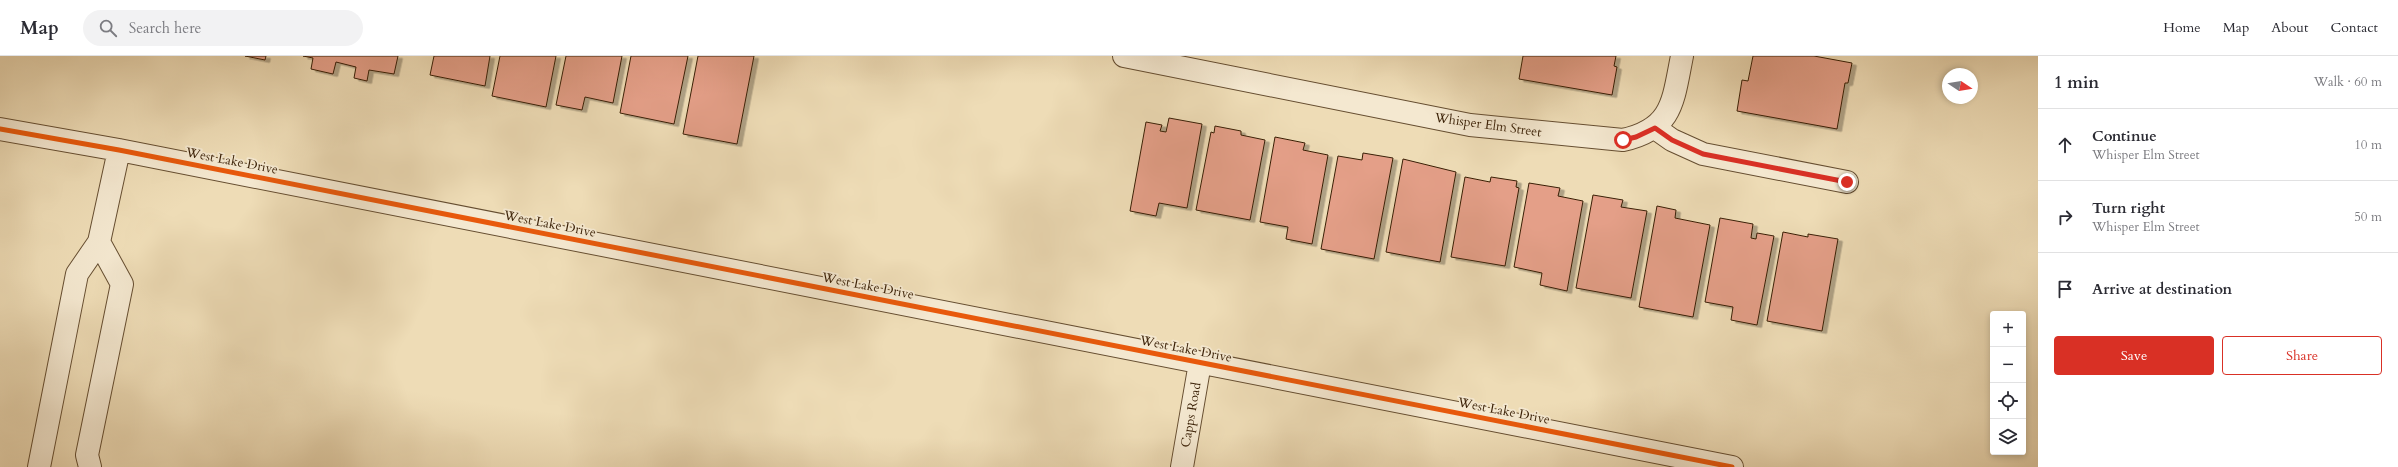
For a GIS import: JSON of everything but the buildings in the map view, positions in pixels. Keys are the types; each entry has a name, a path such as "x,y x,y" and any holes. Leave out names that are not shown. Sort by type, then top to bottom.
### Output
{"street":[{"name":"Whisper Elm Street","path":"1124,56 1470,125 1616,140 1636,137 1655,128"},
{"path":"1682,56 1670,106 1663,121 1655,128 1672,140 1703,154 1847,182"},
{"name":"West Lake Drive","path":"0,129 119,150 1732,467"},
{"path":"39,467 77,274 100,242 119,150"},
{"path":"90,467 87,455 122,284 100,242"},
{"name":"Capps Road","path":"1182,467 1200,363"}],"cycle path":[{"path":"0,129 119,150 1732,467"}],"route":[{"path":"1623,140 1636,137 1655,128 1672,140 1703,154 1847,182"}]}
